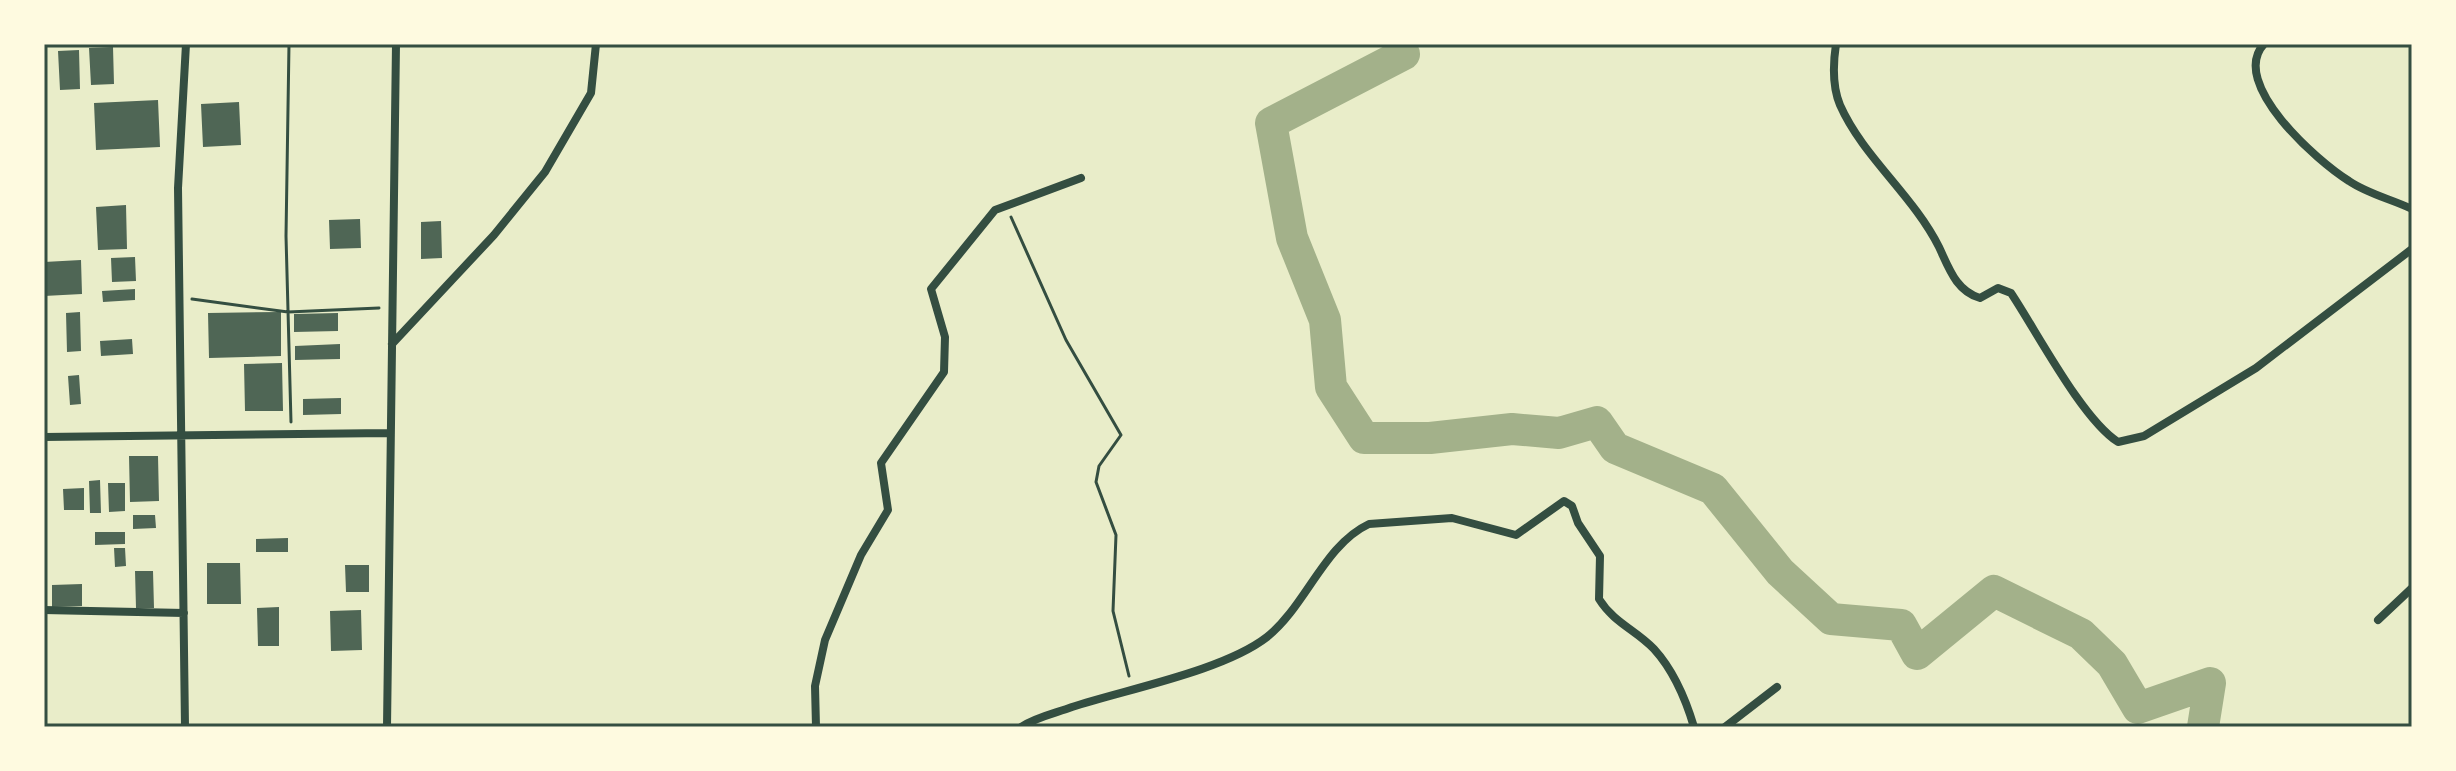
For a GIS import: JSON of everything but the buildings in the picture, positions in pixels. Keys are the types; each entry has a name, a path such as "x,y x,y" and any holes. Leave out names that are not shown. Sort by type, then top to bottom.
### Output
{"street":[{"path":"185,727 178,188 186,44"},
{"path":"387,727 396,44"},
{"path":"391,344 494,235 545,172 591,93 596,44"},
{"path":"1836,44 1834,77 1838,102 1850,123 1923,220 1955,280 1962,289 1980,298 1998,288 2011,293 2079,397 2108,435 2118,442 2131,442 2144,436 2256,368 2412,249"},
{"path":"2264,44 2255,65 2258,82 2284,124 2346,180 2412,209"},
{"path":"816,727 815,686 825,640 861,555 888,510 881,463 944,372 945,337 931,289 980,224 1004,204 1081,178"},
{"path":"44,437 389,433"},
{"path":"1021,727 1226,659 1266,638 1289,616 1358,529 1369,524 1452,518 1516,535 1564,501 1572,506 1578,523 1600,556 1599,599 1621,626 1654,649 1684,695 1694,727"},
{"path":"2378,620 2412,588"},
{"path":"44,610 184,613"},
{"path":"1725,727 1777,687"}],"path":[{"path":"289,44 291,434"},
{"path":"1004,204 1066,340 1121,435 1099,466 1096,482 1116,535 1113,611 1132,688"},
{"path":"180,297 288,312 392,307"}],"waterway":[{"path":"1399,44 1404,54 1271,123 1292,238 1325,320 1331,387 1364,438 1430,438 1512,429 1559,433 1597,422 1615,448 1713,489 1780,572 1831,619 1901,625 1917,654 1994,591 2081,634 2112,664 2138,708 2210,683 2203,727"}]}
